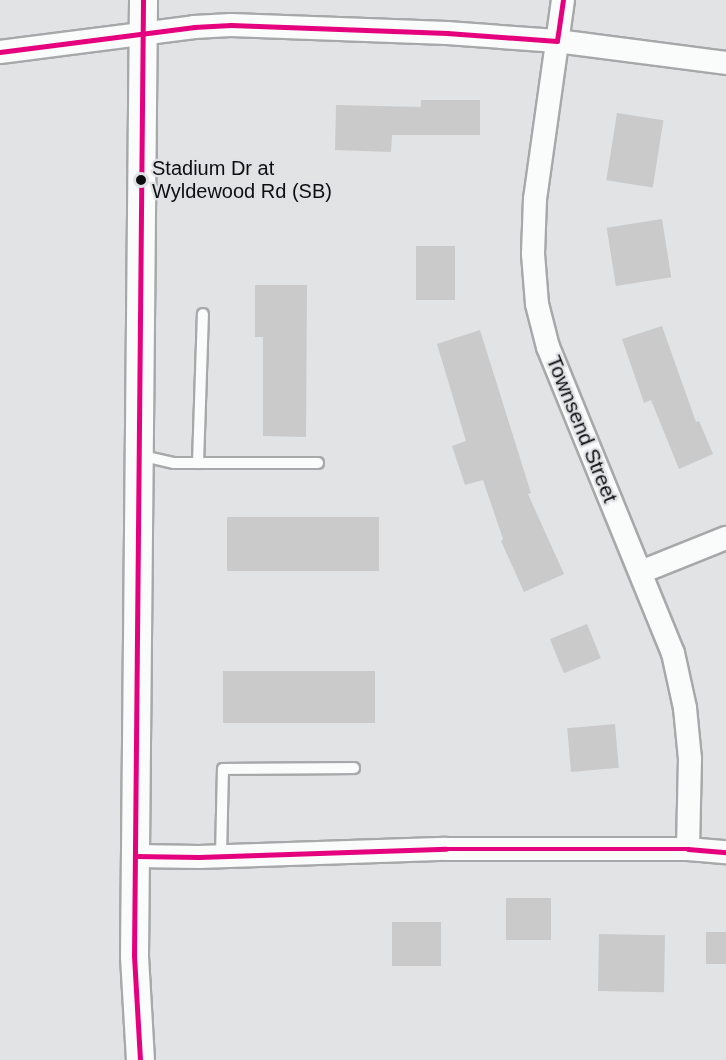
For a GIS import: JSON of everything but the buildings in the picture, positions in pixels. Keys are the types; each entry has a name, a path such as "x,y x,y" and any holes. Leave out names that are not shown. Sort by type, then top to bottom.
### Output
{"street":[{"path":"140,1060 134,956 143,0"},
{"name":"Townsend Street","path":"563,0 535,199 533,254 537,304 548,347 673,653 685,708 690,759 688,849"},
{"path":"0,52 231,25 447,33 557,41 726,63"},
{"path":"641,572 726,538"},
{"path":"135,856 221,856 446,849 688,849 726,852"}],"lane":[{"path":"198,463 203,314"},
{"path":"139,455 174,463 318,463"},
{"path":"221,856 223,770 354,768"}],"transit line":[{"path":"140,1060 134,956 143,0"},
{"path":"0,52 194,27 231,25 447,33 557,41 563,0"},
{"path":"135,856 199,857 446,849 688,849 726,852"}],"place":[{"name":"Stadium Dr at Wyldewood Rd (SB)","path":"141,180"}]}
